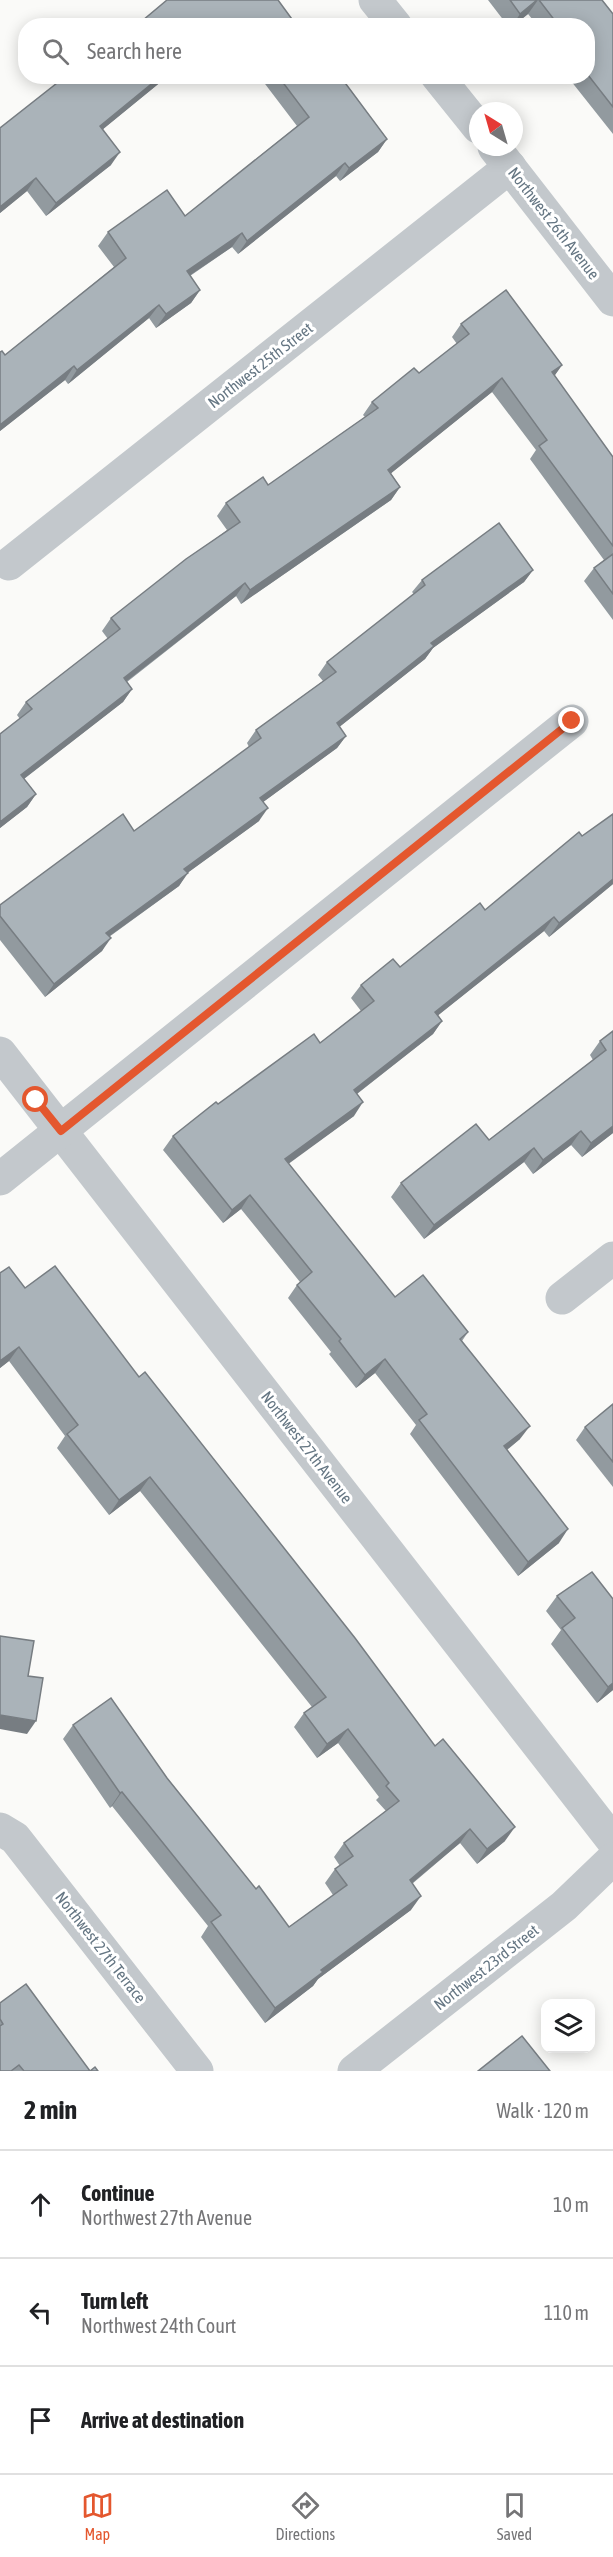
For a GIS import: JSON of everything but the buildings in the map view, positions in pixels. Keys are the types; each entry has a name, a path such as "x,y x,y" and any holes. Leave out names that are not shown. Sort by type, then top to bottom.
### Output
{"street":[{"path":"375,0 390,18"},
{"path":"443,84 469,116"},
{"name":"Northwest 26th Avenue","path":"502,157 613,300"},
{"name":"Northwest 25th Street","path":"9,564 502,157"},
{"path":"0,1179 572,721"},
{"name":"Northwest 27th Avenue","path":"0,1053 613,1841"},
{"path":"562,1298 613,1258"},
{"name":"Northwest 27th Terrace","path":"0,1828 15,1838 197,2071"},
{"name":"Northwest 23rd Street","path":"354,2071 564,1906 613,1858"}],"route":[{"path":"36,1100 61,1131 572,721"}]}
